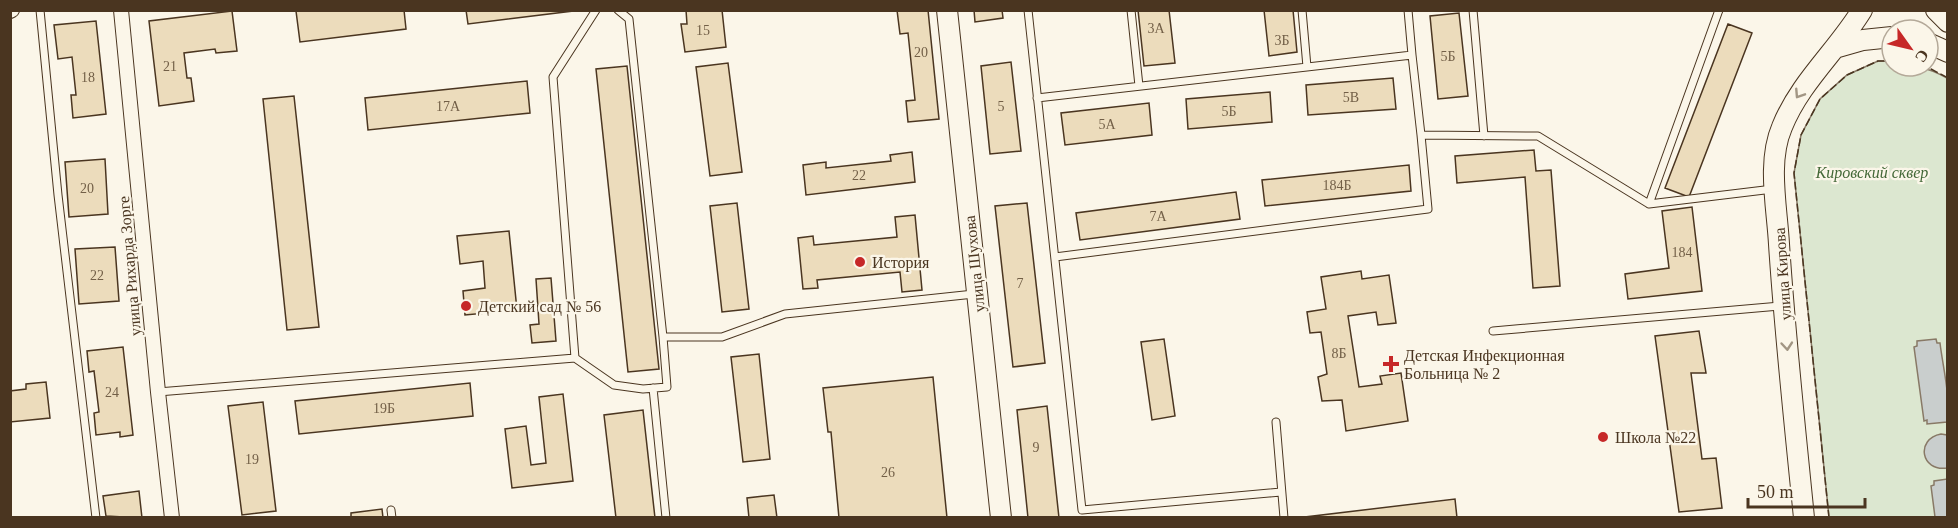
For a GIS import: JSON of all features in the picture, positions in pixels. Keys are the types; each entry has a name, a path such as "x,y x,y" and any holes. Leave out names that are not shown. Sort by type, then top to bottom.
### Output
{"main road":[{"name":"улица Шухова","path":"946,10 1001,518"},
{"name":"улица Кирова","path":"1804,518 1784,306 1775,154 1781,128 1795,100 1812,74 1835,48 1862,10"},
{"path":"1936,10 1947,22"},
{"path":"1835,48 1863,40 1880,38"}],"street":[{"name":"улица Рихарда Зорге","path":"121,10 172,518"}],"lane":[{"path":"40,10 58,195 96,518"},
{"path":"575,358 553,77 596,10"},
{"path":"158,392 575,358 614,385 643,389 667,387 629,19 618,10"},
{"path":"1028,10 1082,510 1281,492"},
{"path":"1131,10 1140,86"},
{"path":"1302,10 1307,67"},
{"path":"1055,257 1428,209 1408,10"},
{"path":"1473,10 1484,136"},
{"path":"1649,204 1719,10"},
{"path":"1037,98 1412,55"},
{"path":"1421,135 1538,136 1649,204 1776,189"},
{"path":"663,337 722,337 785,315 977,293"},
{"path":"1493,332 1784,306"},
{"path":"653,388 666,518"},
{"path":"1276,422 1284,518"}],"green space":[{"name":"Кировский сквер","path":"1880,61 1880,78 1940,78 1940,74 1947,78 1947,517 1829,517 1794,173 1801,135 1820,99 1847,75"}],"shaded area":[{"path":"1936,339 1937,343 1940,343 1948,413 1947,422 1927,424 1927,420 1924,421 1914,347 1917,346 1917,341"},
{"path":"1941,434 1947,435 1947,468 1931,465 1924,454 1927,442"},
{"path":"1947,479 1947,517 1935,517 1931,486 1934,485 1934,481"}],"building":[{"path":"404,10 406,29 300,42 296,11"},
{"path":"466,10 573,10 573,11 468,24"},
{"path":"686,10 722,10 726,47 685,52 681,24 687,24"},
{"path":"897,10 928,10 939,119 908,122 906,101 915,100 908,33 900,34"},
{"path":"974,10 1002,10 1003,18 975,22"},
{"path":"1138,10 1169,10 1175,63 1144,66"},
{"path":"1264,10 1293,10 1297,52 1269,56"},
{"path":"232,11 237,51 216,53 215,49 184,53 187,78 191,78 194,101 159,106 149,21"},
{"path":"1459,13 1468,96 1438,99 1430,16"},
{"path":"96,21 106,114 73,118 71,95 76,95 72,57 58,59 54,25"},
{"path":"1728,24 1752,33 1689,197 1665,188"},
{"path":"1011,62 1021,151 990,154 981,66"},
{"path":"728,63 742,172 710,176 696,67"},
{"path":"627,66 659,369 628,372 596,69"},
{"path":"1393,78 1396,109 1308,115 1306,85"},
{"path":"527,81 530,113 368,130 365,98"},
{"path":"1270,92 1272,122 1188,129 1186,99"},
{"path":"294,96 319,327 287,330 263,99"},
{"path":"1149,103 1152,135 1065,145 1061,113"},
{"path":"1534,150 1536,171 1551,170 1560,286 1533,288 1525,177 1457,183 1455,156"},
{"path":"912,152 915,182 806,195 803,165 826,162 826,168 891,161 890,155"},
{"path":"105,159 108,214 69,217 65,162"},
{"path":"1409,165 1411,191 1265,206 1262,180"},
{"path":"1236,192 1240,219 1080,240 1076,213"},
{"path":"737,203 749,309 722,312 710,206"},
{"path":"1027,203 1045,363 1013,367 995,206"},
{"path":"1692,207 1702,291 1628,299 1625,274 1669,268 1662,211"},
{"name":"История","path":"915,215 922,290 902,292 900,272 817,280 818,288 803,289 798,238 813,236 814,245 897,237 895,217"},
{"path":"509,231 517,310 465,315 463,291 485,288 483,261 460,264 457,236"},
{"path":"115,247 119,301 79,304 75,249"},
{"path":"1361,271 1362,279 1389,275 1396,323 1378,325 1376,312 1348,316 1359,387 1382,384 1380,376 1401,373 1408,421 1346,431 1342,400 1322,401 1318,377 1327,374 1321,332 1310,333 1307,312 1326,309 1321,277"},
{"path":"551,278 556,341 532,343 530,325 539,324 536,279"},
{"path":"1699,331 1706,373 1691,373 1702,459 1716,458 1722,508 1679,512 1655,336"},
{"path":"1164,339 1175,416 1152,420 1141,342"},
{"path":"123,347 133,435 120,437 120,432 96,435 94,413 99,412 94,371 89,372 87,351"},
{"path":"759,354 770,459 743,462 731,357"},
{"path":"933,377 947,518 839,518 831,432 828,432 823,388"},
{"path":"46,382 50,418 10,422 10,391 26,389 26,384"},
{"path":"470,383 473,416 299,434 295,401"},
{"path":"563,394 573,481 512,488 505,429 526,426 531,465 546,463 539,397"},
{"path":"263,402 276,511 242,515 228,406"},
{"path":"1047,406 1059,518 1028,518 1017,410"},
{"path":"643,410 655,518 616,518 604,415"},
{"path":"139,491 142,518 106,516 103,496"},
{"path":"774,495 777,518 749,518 747,498"},
{"path":"1455,499 1457,518 1305,518 1305,517"},
{"path":"382,509 383,518 351,518 351,513"}],"fence":[{"path":"1829,518 1794,173 1801,135 1820,99 1847,75 1880,61"},
{"path":"1940,74 1948,78"}],"place":[{"name":"История","path":"860,262"},
{"name":"Детский сад № 56","path":"466,306"},
{"name":"Детская Инфекционная Больница № 2","path":"1391,364"},
{"name":"Школа №22","path":"1603,437"}]}
